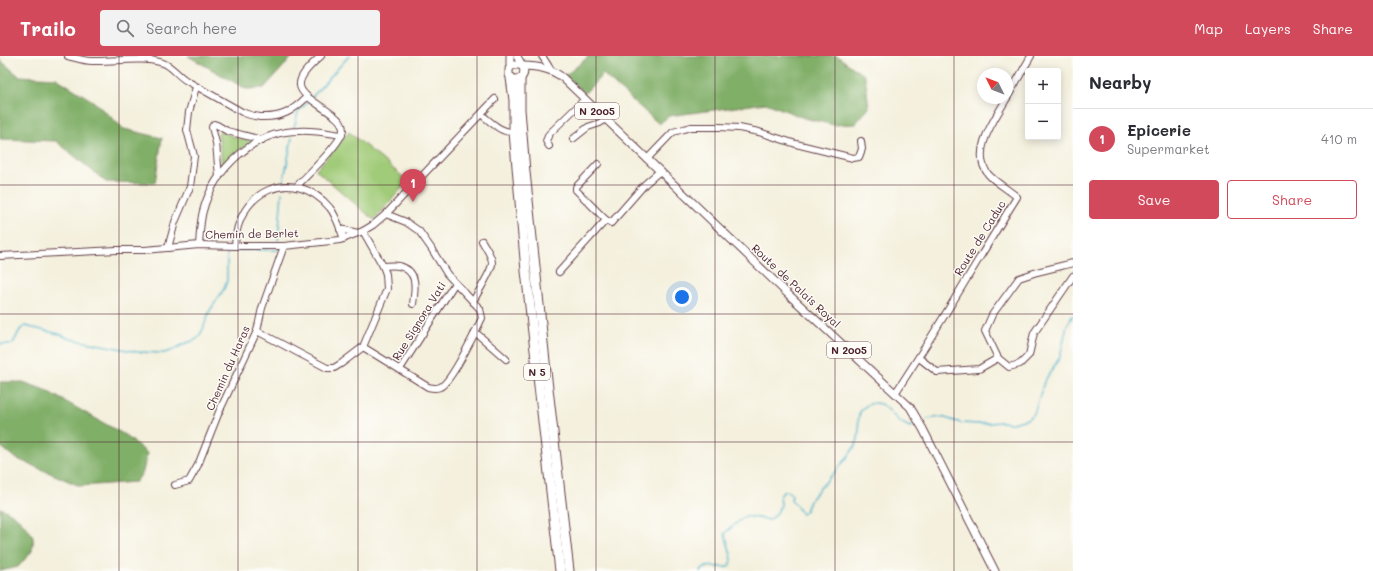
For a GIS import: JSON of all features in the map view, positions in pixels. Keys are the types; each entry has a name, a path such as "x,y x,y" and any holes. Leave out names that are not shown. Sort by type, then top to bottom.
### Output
{"highway":[{"name":"N 5","path":"519,77 520,111 546,371 569,571"},
{"name":"N 5","path":"519,77 514,100 514,132 526,271 560,571"},
{"path":"514,132 519,129 520,111"}],"main road":[{"name":"N 5","path":"510,56 509,73 519,77 524,69 516,56"},
{"path":"510,67 515,64 521,65"},
{"name":"Route de Palais Royal","path":"521,65 551,70 563,78 789,295 896,392 910,407 923,429 995,571"},
{"path":"519,77 538,70 551,70"}],"street":[{"path":"68,56 93,61 157,61 169,66 180,77 196,87 242,112 257,116 272,117 282,115 293,110 307,97"},
{"path":"296,187 342,135 343,126 341,122 307,97 301,90 299,83 308,68 321,56"},
{"path":"542,56 551,70"},
{"name":"Route de Caduc","path":"1013,87 1030,56"},
{"path":"168,248 175,222 190,186 194,156 187,130 193,94 196,87"},
{"name":"Chemin de Berlet","path":"0,256 145,250 199,245 284,246 344,239 373,226 386,214 482,115 495,99"},
{"path":"549,146 546,142 549,134 585,99"},
{"name":"Route de Caduc","path":"896,392 919,358 977,260 1017,197 989,175 983,166 981,155 982,144 1004,104"},
{"path":"482,115 502,130 508,133 514,132"},
{"path":"573,139 592,124 600,123 605,119"},
{"path":"219,178 216,143 212,127 214,124 227,131 262,140"},
{"path":"647,159 673,132 691,127 732,128 759,132 796,144 853,158 859,157 861,154 860,141"},
{"path":"199,245 203,212 211,192 222,172 237,156 250,146 278,134 298,131 342,135"},
{"path":"598,164 576,187 576,190 609,221"},
{"path":"559,272 645,184 660,171"},
{"path":"235,246 235,234 246,208 256,198 273,188 296,187 310,193 324,202 335,217 344,239"},
{"path":"363,347 428,387 439,388 455,370 482,318 480,309 447,274 419,231 406,222 386,214"},
{"path":"258,331 327,368 334,368 363,347 387,289 386,274 383,266 361,232 340,229"},
{"path":"473,302 492,264 491,258 482,241"},
{"name":"Chemin du Haras","path":"175,485 189,481 198,466 219,412 258,331 262,308 284,246"},
{"path":"1073,263 1019,278 992,315 985,332 998,358 1009,367 1020,364 1029,355 1034,333 1073,276"},
{"path":"383,266 399,266 406,269 413,276 416,286 413,304"},
{"name":"Rue Signora Vati","path":"400,369 455,283"},
{"path":"475,332 506,359"},
{"path":"919,358 937,372 979,369 998,358"}],"green space":[{"path":"188,56 293,56 264,88 246,89"},
{"path":"587,56 837,56 865,76 869,108 855,124 834,125 804,118 766,103 669,116 659,124 603,74 585,93 565,76 588,57"},
{"path":"0,60 19,76 56,78 93,101 124,129 162,138 155,183 106,182 56,141 0,139"},
{"path":"220,131 235,137 255,142 239,150 222,169 218,133"},
{"path":"349,132 408,181 374,220 316,170"},
{"path":"0,382 23,382 45,390 125,435 147,453 143,472 136,482 80,486 15,458 0,446"},
{"path":"0,508 9,512 24,524 31,534 33,541 32,551 18,567 0,571"}],"waterway":[{"path":"312,97 349,56"},
{"path":"294,128 298,112 308,102"},
{"path":"283,184 292,138"},
{"path":"278,240 282,193"},
{"path":"0,344 12,344 21,329 25,326 59,334 70,339 138,352 164,353 171,351 199,337 209,312 224,289 227,281 227,253 230,250 278,250"},
{"path":"927,419 942,417 961,423 977,424 1001,422 1012,423 1027,419 1034,414 1044,382 1060,357 1067,325 1073,315"},
{"path":"700,571 710,566 729,567 732,559 725,533 745,516 770,520 776,514 781,505 780,496 783,492 787,491 792,495 791,500 795,503 802,514 813,496 845,460 856,445 859,435 858,420 860,412 865,406 872,403 879,404 884,406 906,425 910,427 916,424"}],"place":[{"name":"Epicerie","path":"413,202"}]}
